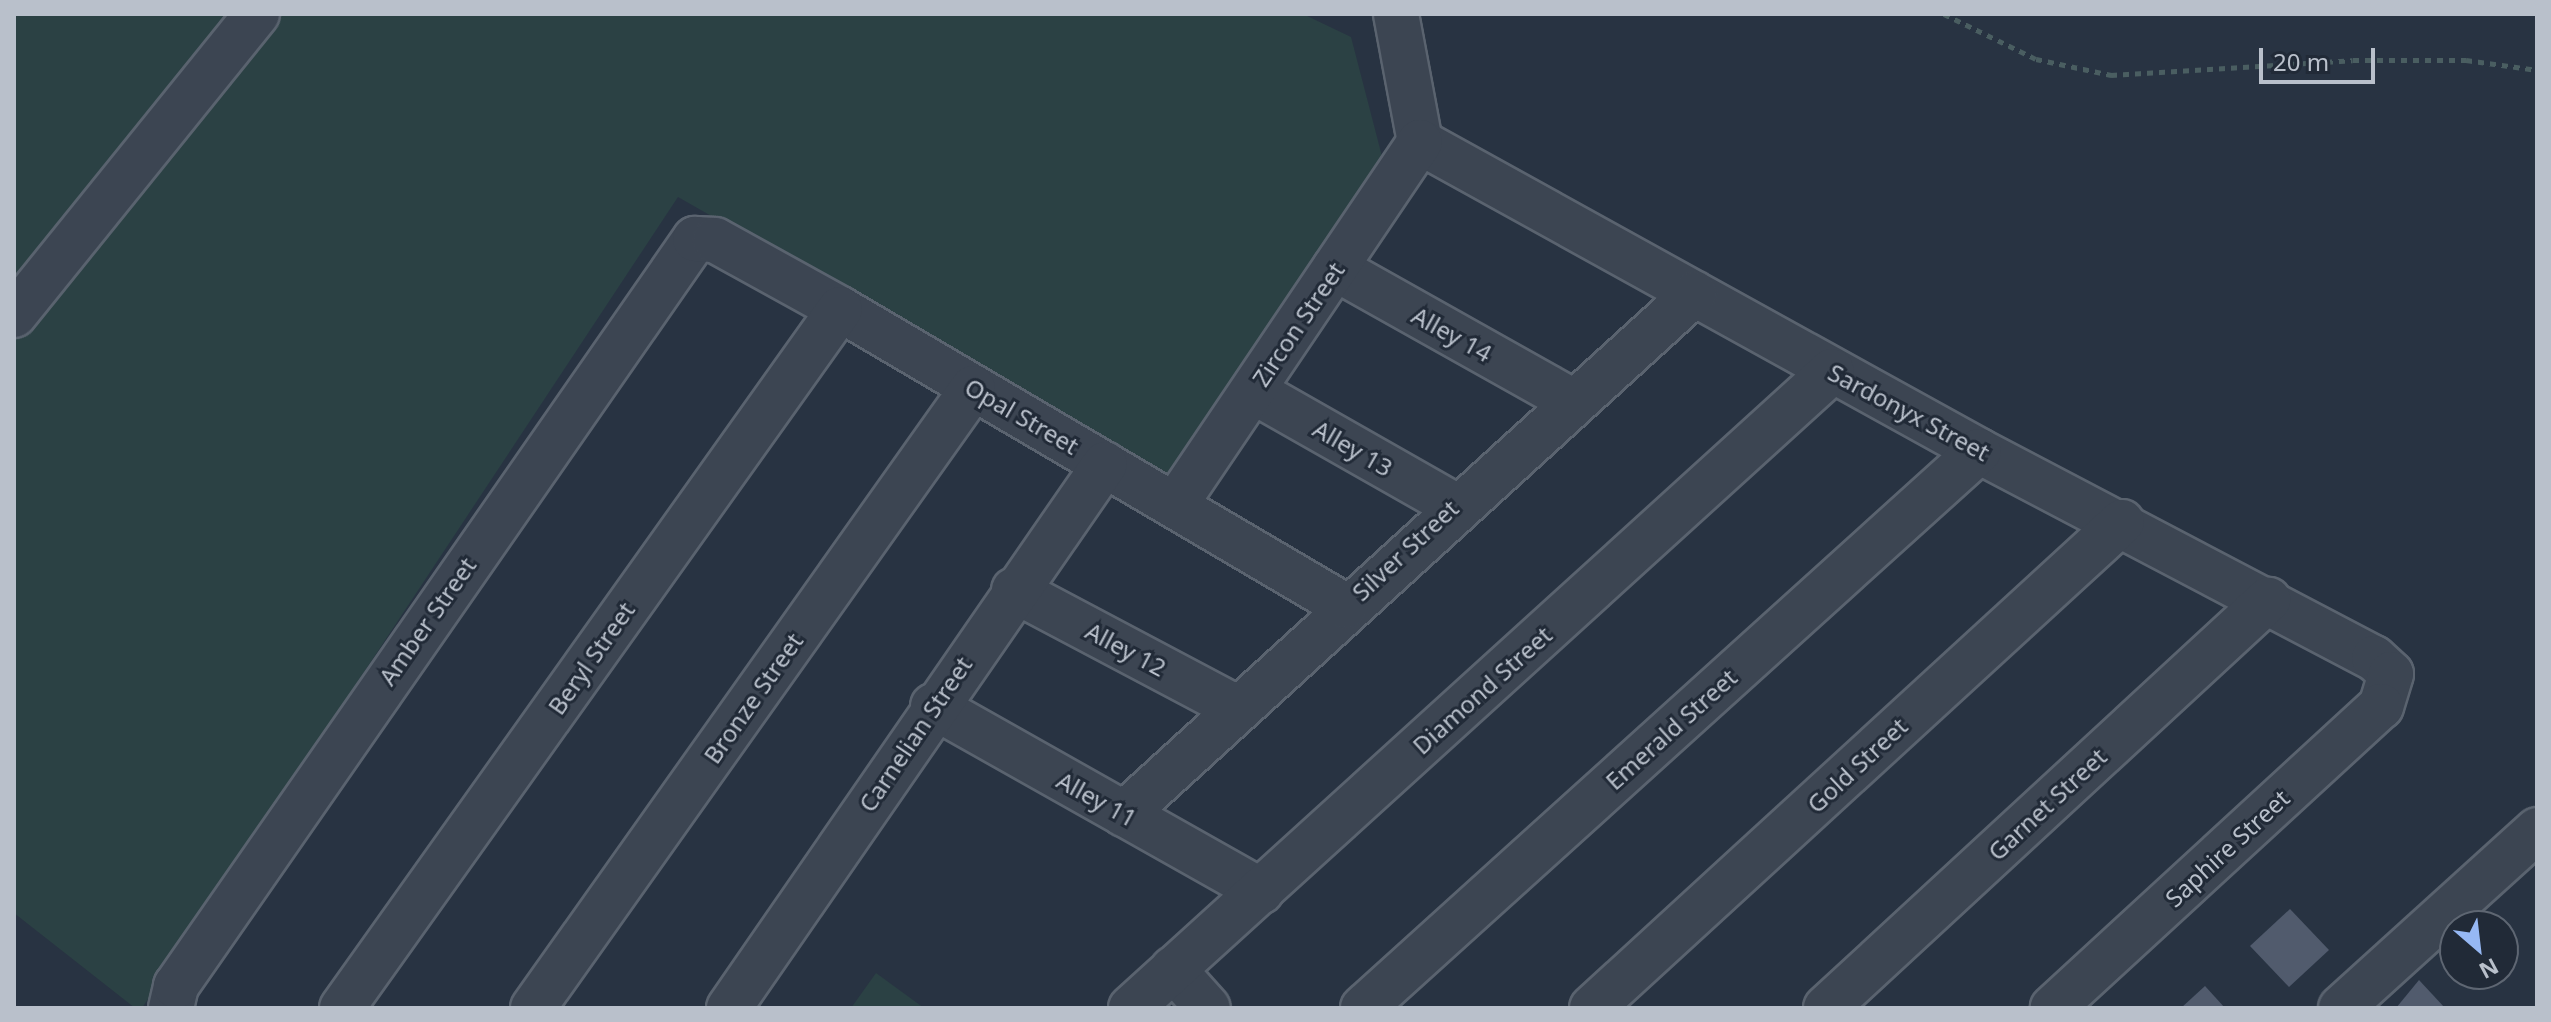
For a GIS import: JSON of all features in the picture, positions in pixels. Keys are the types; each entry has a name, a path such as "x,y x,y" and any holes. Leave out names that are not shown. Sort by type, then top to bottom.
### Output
{"street":[{"path":"14,315 257,14"},
{"path":"1396,14 1420,142"},
{"name":"Zircon Street","path":"1175,505 1420,142"},
{"name":"Sardonyx Street","path":"1420,142 1979,451 2122,522 2374,658 2394,682"},
{"name":"Opal Street","path":"695,239 715,240 840,309 1345,606"},
{"name":"Amber Street","path":"171,1008 176,986 695,239"},
{"name":"Alley 14","path":"1335,268 1570,400"},
{"name":"Silver Street","path":"1124,814 1454,505 1694,294"},
{"name":"Beryl Street","path":"342,1008 840,309"},
{"name":"Diamond Street","path":"1131,1008 1832,371"},
{"name":"Bronze Street","path":"533,1008 973,388"},
{"name":"Alley 13","path":"1253,391 1454,505"},
{"name":"Emerald Street","path":"1363,1008 1979,451"},
{"name":"Carnelian Street","path":"729,1008 933,706 1105,464"},
{"name":"Gold Street","path":"1592,1008 2122,522"},
{"name":"Alley 12","path":"1014,590 1237,708"},
{"name":"Garnet Street","path":"1826,1008 2268,600"},
{"name":"Saphire Street","path":"2053,1008 2381,706 2394,682"},
{"name":"Alley 11","path":"933,706 1261,891"},
{"path":"2341,1008 2537,830"},
{"path":"1173,969 1208,1008"}],"path":[{"path":"1944,14 2036,59 2111,75 2353,60 2466,60 2537,70"}],"green space":[{"path":"14,14 1303,14 1351,37 1384,164 1176,481 678,197 142,1008 135,1008 14,913"},
{"path":"876,973 924,1008 851,1008"}],"building":[{"path":"2290,909 2329,950 2289,987 2250,946"},
{"path":"2419,980 2445,1008 2396,1008"},
{"path":"2205,986 2225,1008 2181,1008"}]}
